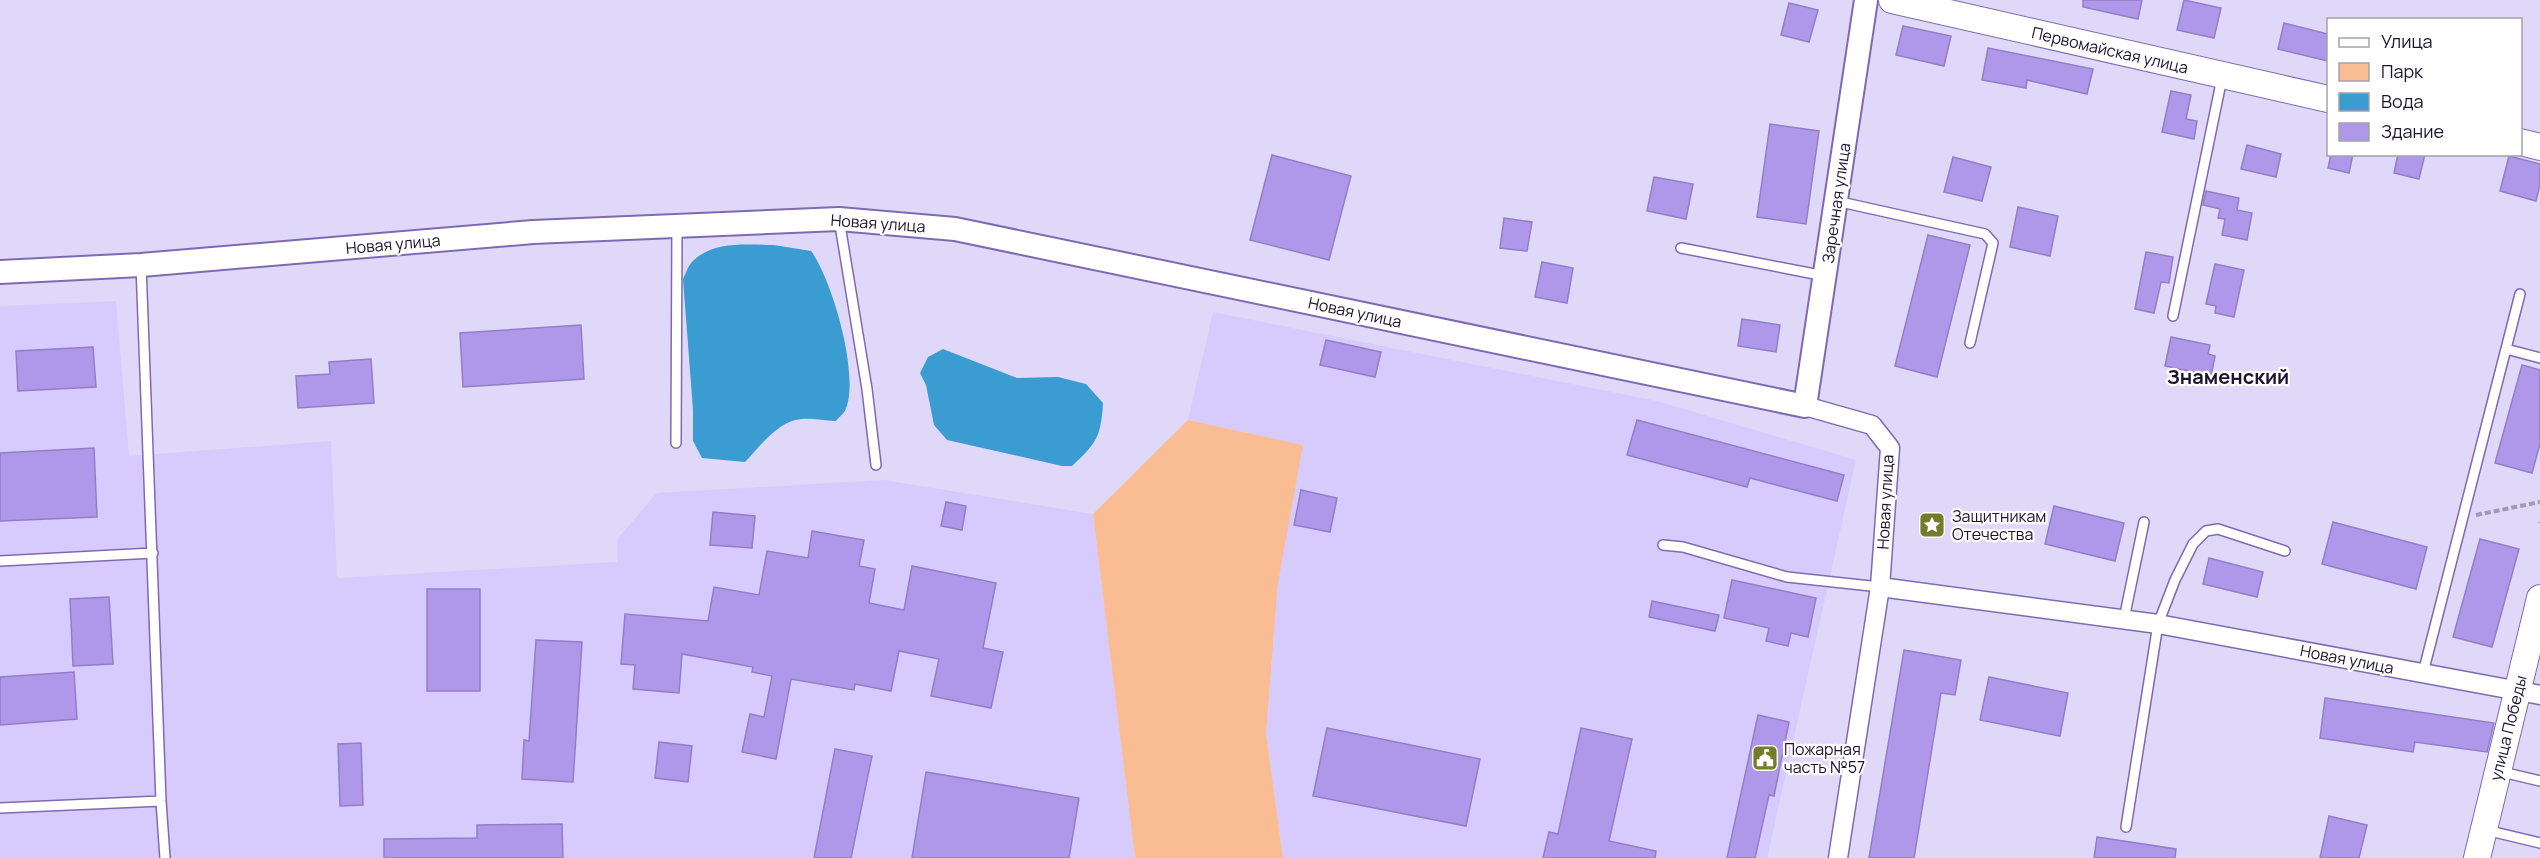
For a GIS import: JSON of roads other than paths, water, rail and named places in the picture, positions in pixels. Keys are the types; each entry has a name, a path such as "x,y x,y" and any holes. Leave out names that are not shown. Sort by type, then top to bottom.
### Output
{"main road":[{"name":"Первомайская улица","path":"1892,0 2327,99"},
{"path":"2522,142 2540,147"},
{"name":"улица Победы","path":"2477,858 2498,771 2529,693 2540,598"}],"street":[{"name":"Заречная улица","path":"1805,406 1866,0"},
{"name":"Новая улица","path":"0,272 141,265 533,232 839,219 955,229 1805,406 1872,425 1890,448 1880,586 2158,624 2529,693"},
{"path":"1838,858 1880,586"}],"lane":[{"path":"2173,316 2223,76"},
{"path":"1836,201 1985,234 1993,243 1970,343"},
{"path":"839,219 867,389 876,465"},
{"path":"676,443 677,226"},
{"path":"1681,248 1825,276"},
{"path":"141,265 165,858"},
{"path":"2423,673 2520,294"},
{"path":"2506,349 2540,358"},
{"path":"2124,619 2144,522"},
{"path":"2126,827 2158,624 2175,580 2193,543 2206,531 2218,529 2285,552"},
{"path":"1663,544 1683,547 1787,577 1880,586"},
{"path":"0,561 153,553"},
{"path":"2498,771 2540,781"},
{"path":"0,808 161,801"},
{"path":"2484,829 2540,843"}],"water":[{"path":"731,245 774,245 811,251 827,283 847,353 849,396 845,411 836,421 802,419 785,424 770,435 745,462 702,458 693,441 693,410 683,279 692,262 710,250"},
{"path":"943,349 1017,378 1058,377 1086,384 1103,403 1101,424 1092,445 1072,466 1062,466 947,440 934,425 926,385 920,373 928,357"}],"place":[{"name":"Защитникам Отечества","path":"1932,525"},
{"name":"Пожарная часть №57","path":"1765,758"}],"district":[{"name":"Знаменский","path":"2228,376"}]}
